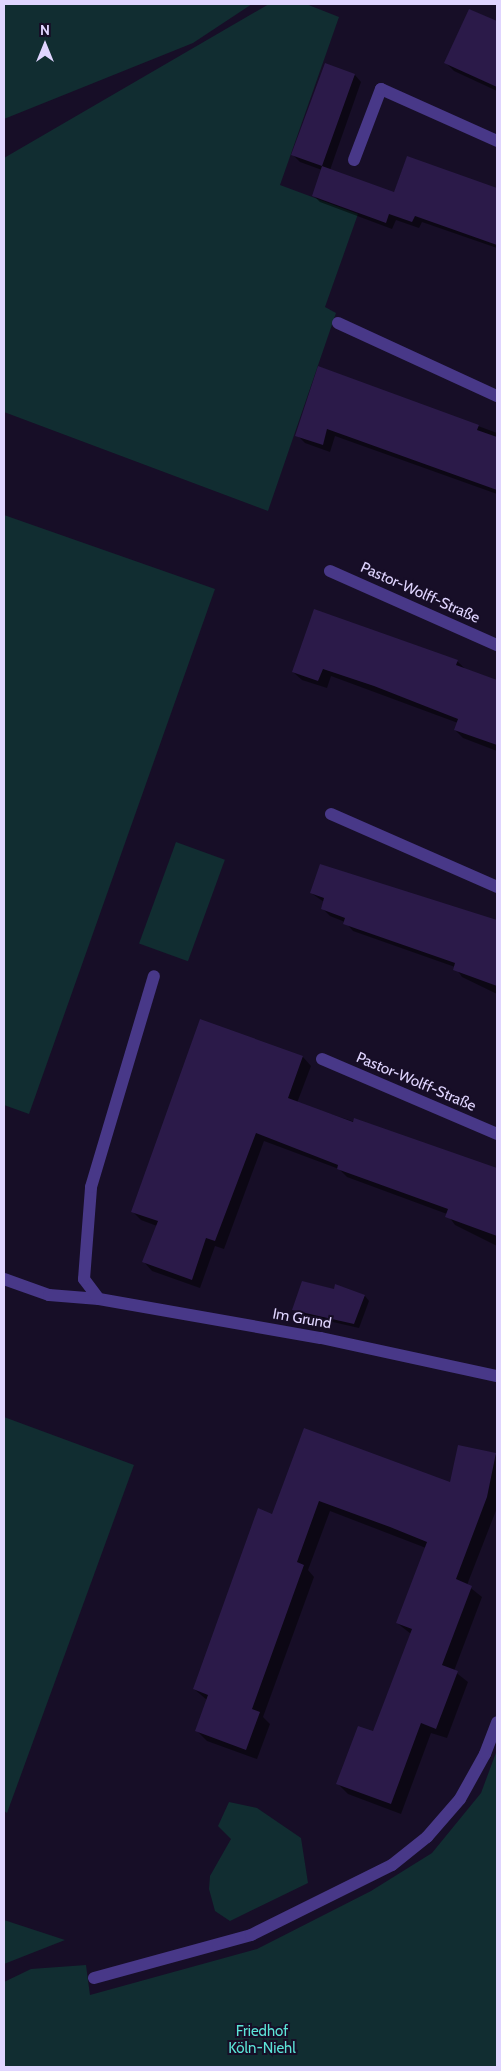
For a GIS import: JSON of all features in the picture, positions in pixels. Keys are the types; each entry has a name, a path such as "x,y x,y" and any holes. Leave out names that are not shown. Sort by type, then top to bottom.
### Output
{"street":[{"path":"354,160 380,89 409,100 497,141"},
{"path":"338,323 497,396"},
{"name":"Pastor-Wolff-Straße","path":"330,571 497,645"},
{"path":"331,814 497,887"},
{"path":"99,1299 84,1279 92,1187 154,976"},
{"name":"Pastor-Wolff-Straße","path":"322,1059 497,1134"},
{"name":"Im Grund","path":"4,1279 49,1294 99,1299 321,1338 497,1376"},
{"path":"94,1978 251,1935 392,1865 427,1837 460,1799 485,1754 497,1722"}],"green space":[{"path":"4,4 252,4 193,43 4,119"},
{"path":"269,4 306,4 339,17 280,185 358,214 325,307 336,313 268,511 4,412 4,158"},
{"path":"4,515 215,589 29,1114 4,1105"},
{"path":"176,842 225,860 188,961 139,943"},
{"path":"4,1417 134,1465 7,1813 4,1811"},
{"name":"Friedhof Köln-Niehl","path":"497,1750 497,2067 4,2067 4,1982 31,1969 86,1965 90,1995 257,1949 371,1891 432,1853 481,1793"},
{"path":"229,1802 257,1808 301,1838 308,1883 230,1921 215,1911 209,1889 210,1876 231,1839 218,1826"},
{"path":"4,1920 65,1940 4,1964"}],"building":[{"path":"469,9 497,21 497,87 444,63"},
{"path":"325,63 355,74 322,166 291,155"},
{"path":"407,156 497,188 497,245 415,216 412,222 389,214 386,223 312,196 322,166 394,192"},
{"path":"318,366 479,425 477,430 497,437 497,490 327,429 323,445 295,436"},
{"path":"314,609 458,660 456,665 497,680 497,745 454,730 458,719 374,686 323,669 318,681 292,672"},
{"path":"320,864 497,920 497,986 453,970 455,963 343,924 345,918 321,909 324,898 310,893"},
{"path":"200,1019 303,1056 288,1098 353,1122 354,1118 497,1168 497,1236 445,1217 448,1209 337,1169 338,1165 256,1133 215,1241 206,1238 192,1280 142,1262 158,1221 131,1212"},
{"path":"302,1281 334,1289 335,1284 365,1295 354,1324 292,1310"},
{"path":"304,1428 450,1482 458,1445 496,1453 487,1497 456,1579 472,1586 442,1665 458,1671 436,1729 421,1723 391,1804 336,1784 358,1726 373,1731 412,1629 396,1623 427,1542 390,1527 319,1501 297,1562 304,1565 252,1709 260,1712 246,1750 195,1731 208,1695 193,1689 258,1508 272,1514"}]}
